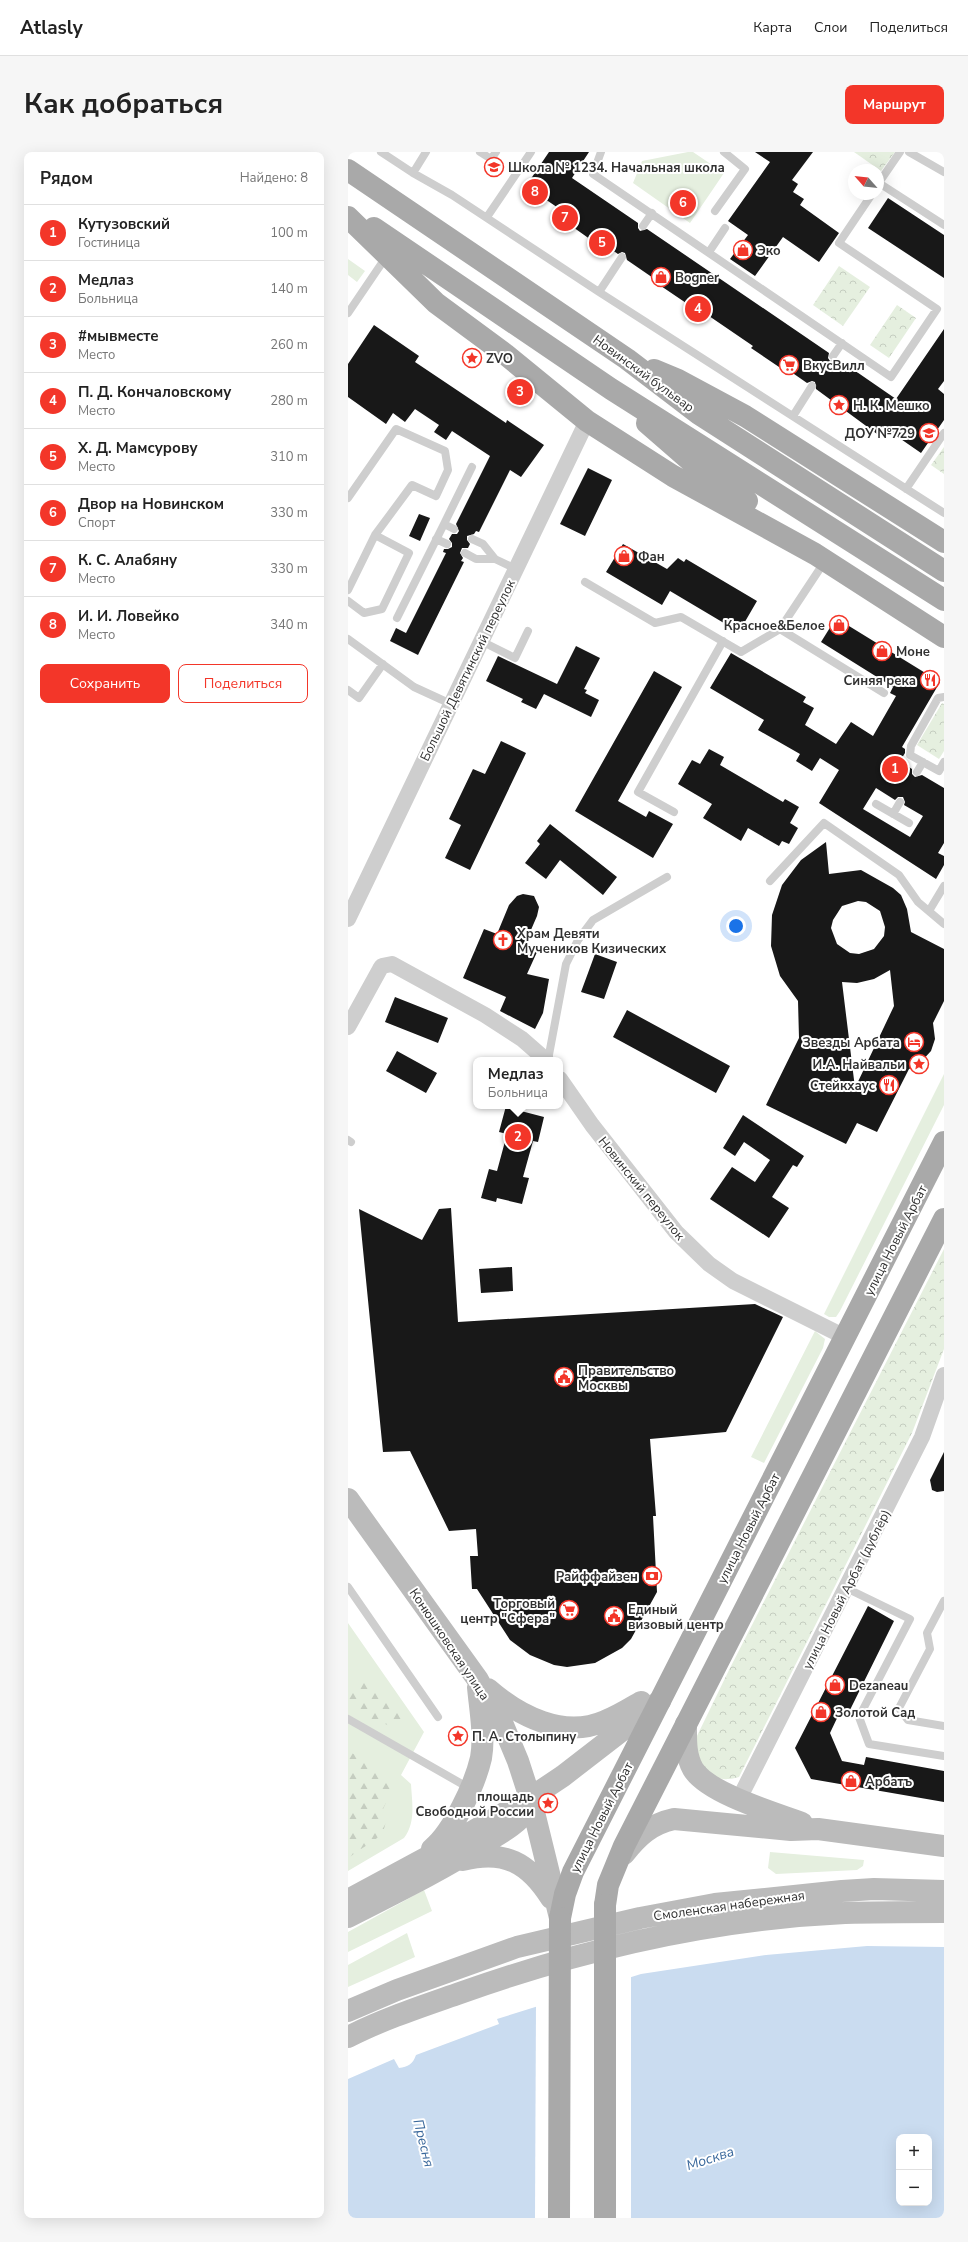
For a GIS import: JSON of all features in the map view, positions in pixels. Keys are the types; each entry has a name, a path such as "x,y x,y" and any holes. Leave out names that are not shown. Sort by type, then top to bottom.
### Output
{"main road":[{"name":"Новинский бульвар","path":"348,170 627,358 699,414 944,571"},
{"path":"348,211 611,389 944,600"},
{"path":"348,217 388,254 416,286 436,303 505,354 587,421 674,476 820,557 944,637"},
{"path":"627,358 678,380 745,416 944,542"},
{"path":"611,389 663,439 726,488 755,506 820,557"},
{"name":"улица Новый Арбат","path":"559,2218 560,1918 565,1894 573,1872 944,1142"},
{"path":"605,2218 606,1904 608,1885 614,1868 686,1724 944,1219"},
{"name":"Конюшковская улица","path":"348,1499 478,1680 503,1725 518,1761 531,1801 560,1918"},
{"path":"478,1680 504,1703 541,1723 563,1727 586,1727 605,1722 642,1702 674,1672"},
{"path":"403,1870 437,1845 456,1817 481,1758 482,1739 478,1680"},
{"path":"348,1900 531,1801 660,1700"},
{"path":"686,1724 686,1745 689,1760 699,1777 718,1790 818,1829"},
{"path":"348,1917 454,1863 522,1818 531,1801"},
{"path":"614,1868 634,1841 646,1830 660,1822 674,1819 791,1830 818,1829 944,1846"},
{"path":"454,1863 482,1855 507,1858 521,1866 542,1885 551,1898 560,1918"},
{"name":"Смоленская набережная","path":"348,2011 397,1990 517,1947 640,1918 715,1904 842,1891 874,1889 944,1891"},
{"name":"Смоленская набережная","path":"348,2037 414,2010 527,1969 641,1940 722,1926 844,1913 944,1912"}],"street":[{"name":"Большой Девятинский переулок","path":"348,919 587,421"},
{"path":"348,1027 382,966 392,964 485,1015 522,1040 543,1057"},
{"name":"Новинский переулок","path":"563,1083 592,1125 676,1232 709,1264 733,1281 845,1337"},
{"name":"улица Новый Арбат (дублёр)","path":"739,1799 922,1437 944,1375"}],"lane":[{"path":"381,152 413,173 447,191 599,292 944,513"},
{"path":"413,173 426,152"},
{"path":"480,152 491,159 496,152"},
{"path":"487,217 531,152"},
{"path":"601,152 593,174 891,377 937,309 839,243 868,200"},
{"path":"715,211 745,168 724,152"},
{"path":"884,175 900,152"},
{"path":"909,152 944,172"},
{"path":"884,188 944,225"},
{"path":"643,226 652,213"},
{"path":"708,252 725,228"},
{"path":"348,313 388,254"},
{"path":"599,292 622,257"},
{"path":"833,356 842,343"},
{"path":"793,416 812,386"},
{"path":"348,498 396,429 445,451 448,470 436,496 412,485 375,535 348,590"},
{"path":"906,489 944,433"},
{"path":"397,618 472,467"},
{"path":"444,524 454,529"},
{"path":"348,601 364,613 382,608 409,553 375,535"},
{"path":"436,539 447,544"},
{"path":"472,539 483,544 495,559"},
{"path":"465,553 476,558 495,559 516,569"},
{"path":"585,582 655,623 681,617 742,652 780,629 820,557"},
{"path":"780,629 884,693"},
{"path":"481,641 515,658 528,631"},
{"path":"348,639 414,687 451,704"},
{"path":"674,812 638,792 723,641"},
{"path":"348,690 359,698 383,664"},
{"path":"944,697 938,698 910,746 910,755 942,773 944,762"},
{"path":"917,772 923,762"},
{"path":"893,814 900,802"},
{"path":"876,804 909,823"},
{"path":"770,881 824,823 899,875 918,902 944,924"},
{"path":"548,1057 566,964 578,940 593,920 666,877"},
{"path":"929,911 944,886"},
{"path":"348,1587 438,1717"},
{"path":"846,1588 910,1619 859,1717 869,1744 944,1756"},
{"path":"944,1601 927,1634 930,1649 899,1708 908,1720 944,1726"},
{"path":"348,1719 469,1788"}],"green space":[{"path":"693,152 724,173 690,223 633,183 642,161"},
{"path":"854,152 895,152 884,167 884,164 871,164"},
{"path":"348,259 365,271 357,282 348,275"},
{"path":"839,266 870,287 843,326 813,305"},
{"path":"897,305 916,318 889,358 870,345"},
{"path":"944,447 944,474 931,465"},
{"path":"942,703 944,704 944,751 939,759 917,745"},
{"path":"944,1074 944,1105 840,1311 836,1317 829,1317 824,1314"},
{"path":"944,1249 944,1349 912,1433 739,1777 732,1779 720,1779 707,1771 697,1762 696,1738 729,1670"},
{"path":"815,1331 825,1339 823,1348 764,1463 751,1457"},
{"path":"348,1623 424,1732 401,1775 411,1784 412,1819 408,1832 404,1838 348,1871"},
{"path":"364,1681 382,1689 406,1722 397,1729 378,1721 367,1720 348,1704 348,1683 354,1684"},
{"path":"348,1751 369,1762 381,1771 386,1776 392,1790 383,1809 385,1827 381,1834 348,1859"},
{"path":"770,1852 864,1860 863,1866 857,1870 776,1874 768,1868"},
{"path":"424,1890 432,1911 348,1952 348,1932"},
{"path":"407,1933 415,1957 348,1987 348,1965"}],"water":[{"path":"867,1946 944,1947 944,2218 348,2218 348,2079 394,2059 399,2068 405,2067 412,2063 416,2055 499,2024 497,2019 641,1974 766,1955"}],"pier":[{"path":"631,1974 631,2218 535,2218 536,2004"}],"building":[{"path":"549,152 589,152 572,178 638,223 638,228 640,231 647,229 829,353 828,358 830,361 838,359 896,399 944,329 944,381 938,389 944,394 944,420 921,453 882,426 877,434 816,389 815,382 812,381 807,383 784,367 782,369 751,348 753,346 690,303 689,305 658,284 659,282 627,260 625,253 622,252 618,254 596,239 594,242 563,220 567,214 526,186"},
{"path":"755,152 813,152 792,180 798,184 793,192 804,199 800,205 839,233 819,262 783,237 755,276 730,259 748,235 728,221 770,162"},
{"path":"888,198 944,235 944,278 868,228"},
{"path":"374,325 419,356 415,362 506,423 507,420 544,445 521,477 510,470 479,532 476,531 474,534 467,536 467,540 470,544 468,548 462,548 460,553 463,558 461,561 464,562 418,655 390,641 396,628 406,633 446,553 443,552 444,549 452,547 452,543 449,539 452,534 457,534 459,531 456,524 490,456 452,431 446,440 434,432 439,425 415,409 405,422 393,413 386,424 348,397 348,364"},
{"path":"588,468 612,480 585,536 560,524"},
{"path":"419,514 430,518 420,541 409,536"},
{"path":"623,544 667,569 678,558 684,562 686,559 757,601 739,632 670,591 662,605 606,572"},
{"path":"836,618 940,682 902,747 905,749 905,753 900,761 912,769 912,774 915,777 922,775 944,788 944,843 938,853 944,856 944,865 936,879 819,803 839,770 820,758 812,771 796,761 800,754 758,730 764,720 710,688 731,653 806,697 803,702 814,708 805,725 836,744 851,722 873,736 896,696 890,693 893,687 821,642","holes":["876,788 895,800 898,797 903,797 905,802 904,805 923,816 910,837 863,809"]},
{"path":"576,646 600,658 584,689 587,690 585,693 599,700 591,717 544,694 536,709 521,702 523,699 486,681 498,656 557,684"},
{"path":"654,671 682,687 618,801 646,817 649,811 673,824 653,858 575,811"},
{"path":"501,741 526,753 470,870 445,858 461,825 449,819 473,769 485,774"},
{"path":"709,749 724,757 720,765 783,802 785,799 799,807 790,823 798,828 789,844 782,841 779,846 748,828 741,841 703,818 712,804 678,784 692,760 700,764"},
{"path":"550,824 617,877 603,895 560,860 546,879 525,863 540,844 537,841"},
{"path":"826,842 829,874 861,870 893,888 901,895 907,909 911,932 944,949 944,1001 933,1023 935,1039 931,1051 919,1064 909,1069 877,1132 857,1123 846,1144 766,1105 799,1038 798,1001 780,976 771,946 772,915 782,885 801,860","holes":["858,901 866,902 880,911 885,927 884,936 874,949 859,954 850,953 837,944 831,928 833,920 842,906","890,970 894,1006 855,1088 842,982 857,983 874,979"]},
{"name":"Храм Девяти Мучеников Кизических","path":"523,894 534,896 539,907 537,916 524,946 537,952 527,974 549,979 543,1013 535,1029 500,1011 506,997 463,978 484,929 497,934 509,905 517,896"},
{"path":"595,954 617,962 604,999 581,992"},
{"path":"395,997 448,1018 438,1043 385,1022"},
{"path":"627,1010 730,1066 716,1093 613,1037"},
{"path":"397,1051 437,1073 426,1093 386,1071"},
{"path":"505,1109 521,1109 521,1111 544,1117 538,1142 533,1141 523,1177 529,1178 522,1204 497,1198 496,1202 481,1198 489,1169 497,1171 507,1134 499,1132"},
{"path":"743,1115 804,1156 797,1167 793,1165 772,1197 789,1208 769,1238 710,1199 732,1167 755,1182 770,1160 744,1142 735,1156 723,1148"},
{"path":"451,1208 458,1322 755,1304 783,1317 726,1432 650,1439 656,1516 653,1516 657,1592 631,1639 622,1648 595,1663 567,1667 554,1665 530,1655 510,1640 477,1589 472,1589 470,1556 478,1556 476,1529 449,1531 410,1451 383,1452 359,1209 422,1240 439,1209"},
{"path":"512,1267 513,1291 481,1293 479,1269"},
{"path":"944,1452 944,1491 937,1492 932,1490 930,1480"},
{"path":"868,1606 894,1621 846,1718 839,1714 830,1733 842,1761 864,1765 866,1757 944,1771 944,1802 811,1779 795,1748"}],"place":[{"name":"Школа № 1234. Начальная школа","path":"494,167"},
{"name":"И. И. Ловейко","path":"535,192"},
{"name":"Двор на Новинском","path":"683,203"},
{"name":"К. С. Алабяну","path":"565,218"},
{"name":"Х. Д. Мамсурову","path":"602,243"},
{"name":"Эко","path":"743,250"},
{"name":"Bogner","path":"661,277"},
{"name":"П. Д. Кончаловскому","path":"698,309"},
{"name":"ZVO","path":"472,358"},
{"name":"ВкусВилл","path":"789,365"},
{"name":"#мывместе","path":"520,392"},
{"name":"Н. К. Мешко","path":"839,405"},
{"name":"ДОУ №729","path":"929,433"},
{"name":"Фан","path":"624,556"},
{"name":"Красное&Белое","path":"839,625"},
{"name":"Моне","path":"882,651"},
{"name":"Синяя река","path":"930,680"},
{"name":"Кутузовский","path":"895,769"},
{"name":"Храм Девяти Мучеников Кизических","path":"503,940"},
{"name":"Звезды Арбата","path":"914,1042"},
{"name":"И.А. Найвальи","path":"919,1064"},
{"name":"Стейкхаус","path":"889,1085"},
{"name":"Медлаз","path":"518,1137"},
{"name":"Правительство Москвы","path":"564,1377"},
{"name":"Райффайзен","path":"652,1576"},
{"name":"Торговый центр \"Сфера\"","path":"569,1610"},
{"name":"Единый визовый центр","path":"614,1616"},
{"name":"Dezaneau","path":"835,1685"},
{"name":"Золотой Сад","path":"821,1712"},
{"name":"П. А. Столыпину","path":"458,1736"},
{"name":"Арбатъ","path":"851,1781"},
{"name":"площадь Свободной России","path":"548,1803"}],"water label":[{"name":"Пресня","path":"424,2143"},
{"name":"Москва","path":"710,2158"}]}
